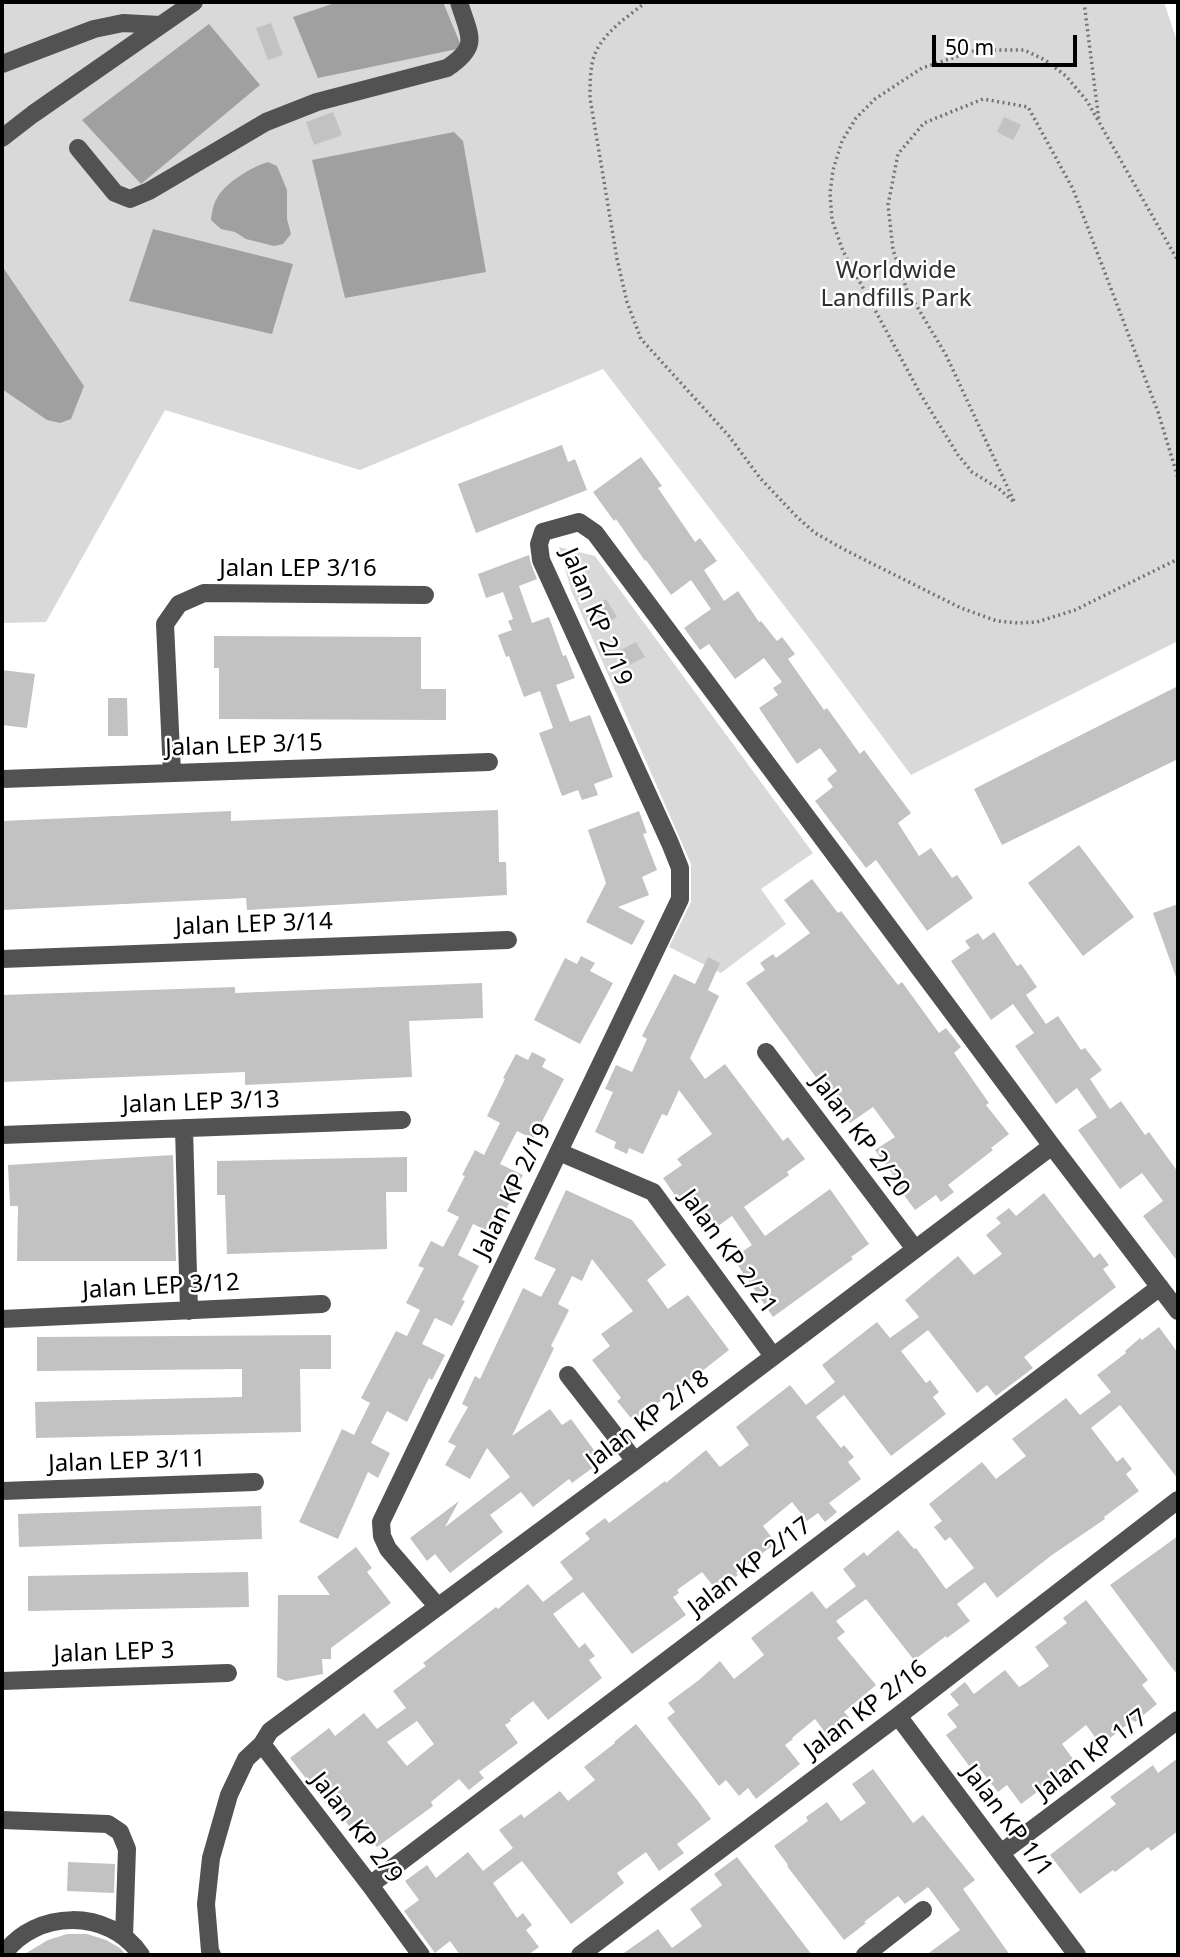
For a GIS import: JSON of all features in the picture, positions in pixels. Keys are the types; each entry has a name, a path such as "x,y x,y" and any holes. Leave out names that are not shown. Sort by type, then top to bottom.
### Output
{"street":[{"path":"2,138 194,2"},
{"path":"78,148 115,193 130,199 149,191 266,122 317,102 447,68 464,56 469,48 470,39 458,2"},
{"path":"2,64 94,29 123,23 160,25"},
{"name":"Jalan KP 2/19","path":"438,1607 388,1549 382,1536 382,1522 680,899 680,868 675,855 541,560 539,544 543,532 579,522 595,533 1178,1311"},
{"name":"Jalan LEP 3/16","path":"172,773 164,624 179,604 204,593 425,595"},
{"name":"Jalan LEP 3/15","path":"2,779 489,762"},
{"name":"Jalan LEP 3/14","path":"2,959 508,940"},
{"name":"Jalan KP 2/20","path":"766,1052 915,1249"},
{"name":"Jalan LEP 3/13","path":"2,1135 402,1120"},
{"path":"184,1128 188,1311"},
{"name":"Jalan KP 2/18","path":"212,1955 206,1904 211,1858 229,1795 246,1759 266,1738 1052,1146"},
{"name":"Jalan KP 2/21","path":"559,1153 653,1192 774,1356"},
{"name":"Jalan KP 2/17","path":"370,1885 1160,1287"},
{"name":"Jalan LEP 3/12","path":"2,1320 322,1304"},
{"path":"568,1375 635,1461"},
{"name":"Jalan LEP 3/11","path":"2,1491 255,1482"},
{"name":"Jalan KP 2/16","path":"580,1955 898,1716 1178,1500"},
{"name":"Jalan LEP 3","path":"2,1681 228,1673"},
{"name":"Jalan KP 1/1","path":"898,1716 1077,1955"},
{"name":"Jalan KP 1/7","path":"1001,1853 1178,1720"},
{"name":"Jalan KP 2/9","path":"266,1738 421,1955"},
{"path":"2,1820 108,1824 120,1832 127,1849 124,1937"},
{"path":"865,1955 923,1910"},
{"path":"3,1955 20,1937 36,1928 53,1922 72,1920 108,1927 124,1937 141,1955"}],"path":[{"path":"646,2 610,32 592,62 590,77 592,109 617,259 627,302 641,339 729,436 760,478 797,517 815,533 847,551 961,608 997,621 1037,622 1059,616 1178,559"},
{"path":"1084,2 1099,123"},
{"path":"1178,261 1087,102 1066,76 1045,60 1024,50 977,50 922,68 875,99 856,118 842,141 833,170 830,193 832,220 843,251 858,280 921,395 958,455 972,472 1014,501 946,355 907,290 892,250 888,205 898,155 924,123 983,99 1028,107 1073,189 1158,412 1178,478"}],"green space":[{"name":"Worldwide Landfills Park","path":"2,2 1164,2 1178,44 1178,641 911,775 603,369 360,470 165,410 46,622 2,623"},
{"path":"559,547 595,556 813,853 761,889 786,924 721,973 669,947 691,902 691,864 571,590"}],"shaded area":[{"path":"338,2 443,2 462,48 318,78 293,17"},
{"path":"209,24 260,85 141,184 82,120"},
{"path":"454,132 463,141 486,272 345,298 312,160"},
{"path":"268,162 277,166 287,190 287,219 291,234 283,244 274,246 221,229 211,220 221,192 247,171"},
{"path":"153,229 293,264 272,334 129,301"},
{"path":"2,266 84,386 71,419 60,423 47,420 2,389"}],"building":[{"path":"271,23 283,55 268,60 256,28"},
{"path":"333,112 342,135 314,145 306,122"},
{"path":"1004,117 1021,125 1013,140 997,132"},
{"path":"562,445 568,462 575,459 587,490 476,533 458,484"},
{"path":"641,457 662,486 658,488 695,542 700,538 717,561 704,570 724,601 738,591 759,622 761,621 777,641 782,637 795,654 788,659 824,710 827,708 860,754 864,750 911,813 898,823 919,856 931,848 952,878 957,875 973,898 927,931 876,860 866,868 815,801 833,787 827,779 837,771 820,748 797,764 759,708 778,695 773,688 782,682 764,658 735,679 709,644 700,650 684,628 711,609 691,580 671,595 593,492"},
{"path":"529,555 537,579 519,586 532,623 549,617 563,656 566,655 575,678 556,685 570,722 590,715 613,777 594,784 598,795 582,800 578,790 562,796 539,733 553,728 540,691 524,697 498,635 512,630 508,621 513,619 503,592 486,598 478,574"},
{"path":"606,599 617,617 604,624 593,607"},
{"path":"214,636 421,637 421,689 446,689 446,720 219,719 219,668 214,668"},
{"path":"636,642 645,657 625,667 617,652"},
{"path":"2,670 35,674 27,728 2,725"},
{"path":"1178,686 1178,759 1002,845 974,789"},
{"path":"108,698 127,698 128,736 108,736"},
{"path":"498,810 499,862 506,862 507,895 247,910 246,898 2,910 2,821 231,811 231,821"},
{"path":"639,811 647,833 643,834 657,870 642,877 649,895 618,907 645,921 632,945 586,922 606,883 588,830"},
{"path":"1079,845 1134,917 1083,956 1028,883"},
{"path":"812,879 838,913 841,911 898,985 902,982 939,1033 946,1028 961,1047 954,1053 989,1103 986,1105 1009,1134 948,1185 954,1192 941,1202 936,1195 915,1210 875,1150 895,1137 873,1107 850,1123 746,983 765,970 760,963 773,954 776,958 810,933 784,900"},
{"path":"1178,904 1178,977 1176,977 1153,913"},
{"path":"994,932 1017,966 1021,964 1037,987 1026,995 1046,1024 1058,1016 1081,1050 1085,1048 1102,1070 1090,1079 1110,1109 1121,1101 1145,1135 1149,1132 1178,1172 1178,1262 1143,1216 1163,1201 1142,1173 1120,1189 1078,1130 1097,1117 1077,1088 1056,1104 1015,1046 1034,1033 1013,1004 991,1020 951,961 970,948 965,941 978,933 983,940"},
{"path":"581,956 595,963 590,971 613,983 580,1044 534,1020 565,958 577,964"},
{"path":"708,957 720,963 708,990 719,996 690,1058 705,1079 725,1064 783,1141 788,1137 805,1159 787,1172 789,1175 744,1207 765,1236 830,1189 869,1244 851,1257 853,1259 773,1317 733,1258 752,1245 732,1216 710,1232 684,1197 679,1201 663,1178 682,1165 677,1159 712,1134 679,1090 667,1116 662,1114 643,1154 629,1148 627,1154 614,1148 616,1142 595,1132 613,1092 605,1089 616,1065 632,1072 647,1039 642,1036 674,974 695,984"},
{"path":"482,983 483,1018 409,1021 412,1077 245,1085 245,1072 2,1082 2,995 235,987 235,993"},
{"path":"532,1052 546,1059 542,1067 564,1079 533,1139 517,1131 500,1164 523,1175 494,1234 473,1224 458,1255 479,1266 462,1300 465,1301 452,1326 435,1318 422,1344 445,1355 432,1380 429,1378 407,1422 387,1411 371,1443 390,1453 378,1478 368,1472 338,1539 299,1522 342,1429 354,1435 370,1403 361,1398 396,1331 407,1336 420,1310 406,1303 424,1268 418,1266 431,1241 443,1247 459,1217 447,1211 475,1150 484,1155 500,1123 487,1116 505,1079 503,1078 516,1054 528,1060"},
{"path":"173,1155 176,1261 17,1261 18,1206 10,1206 8,1165"},
{"path":"407,1157 407,1192 386,1192 387,1249 227,1254 225,1195 217,1195 217,1161"},
{"path":"566,1190 632,1220 666,1265 647,1280 668,1309 688,1295 729,1350 634,1422 617,1401 621,1398 592,1360 610,1346 601,1334 633,1311 592,1259 582,1281 572,1276 558,1304 569,1310 512,1436 550,1409 562,1425 571,1419 602,1461 572,1483 569,1479 533,1507 521,1492 490,1515 503,1532 450,1573 435,1554 427,1561 410,1538 459,1501 445,1527 510,1477 487,1448 470,1479 445,1465 456,1446 448,1442 468,1407 462,1404 475,1376 480,1379 523,1288 541,1297 556,1269 534,1259"},
{"path":"1044,1193 1094,1258 1100,1253 1109,1265 1103,1269 1116,1287 1024,1357 1033,1368 996,1396 987,1385 977,1393 928,1330 901,1351 926,1383 930,1380 939,1392 933,1397 946,1414 891,1456 844,1395 816,1417 841,1448 844,1445 854,1457 848,1462 861,1479 829,1503 837,1512 825,1522 818,1513 807,1521 792,1502 763,1526 776,1543 717,1591 702,1572 677,1590 679,1593 673,1597 686,1615 632,1654 583,1592 553,1614 579,1648 585,1643 595,1656 589,1660 602,1678 548,1720 533,1701 505,1725 518,1743 479,1772 484,1778 469,1790 459,1779 431,1802 433,1806 377,1847 363,1829 356,1835 333,1805 329,1808 290,1758 329,1728 335,1736 364,1713 377,1729 406,1708 393,1691 426,1666 423,1663 528,1584 543,1602 573,1579 560,1562 590,1539 585,1533 605,1518 609,1523 665,1481 666,1483 706,1450 720,1467 749,1445 736,1427 790,1385 806,1405 835,1382 822,1365 877,1322 890,1338 919,1317 905,1300 958,1256 974,1275 1002,1254 986,1235 1001,1223 996,1218 1009,1208 1016,1216","holes":["417,1721 434,1744 407,1766 387,1742"]},
{"path":"1159,1327 1178,1353 1178,1479 1120,1405 1091,1428 1117,1462 1123,1457 1132,1469 1126,1474 1139,1491 997,1598 985,1582 957,1604 970,1621 914,1660 866,1599 836,1621 845,1632 837,1638 876,1685 844,1712 849,1717 827,1735 815,1719 792,1738 785,1745 800,1764 756,1799 748,1788 739,1796 726,1780 719,1786 667,1718 675,1712 668,1703 720,1661 734,1679 764,1655 751,1638 812,1591 826,1609 856,1586 843,1569 864,1552 867,1556 898,1530 914,1549 916,1548 946,1589 974,1568 950,1537 945,1541 934,1527 942,1521 929,1504 982,1462 996,1479 1026,1456 1012,1439 1066,1398 1080,1415 1111,1392 1097,1375 1126,1353 1140,1338 1142,1340"},
{"path":"331,1335 331,1369 300,1369 301,1432 36,1438 35,1402 242,1397 242,1369 37,1371 37,1337"},
{"path":"261,1506 262,1539 19,1547 18,1514"},
{"path":"1178,1536 1178,1675 1110,1585"},
{"path":"356,1547 372,1568 367,1572 391,1603 331,1648 331,1659 322,1659 323,1674 286,1681 277,1677 278,1595 330,1595 317,1577"},
{"path":"248,1572 249,1607 28,1611 28,1576"},
{"path":"1086,1600 1148,1680 1142,1685 1157,1704 1101,1745 1086,1725 1062,1744 1076,1763 1021,1804 1007,1785 998,1792 975,1763 970,1767 946,1735 957,1727 947,1714 959,1705 950,1694 965,1682 974,1694 1005,1670 1019,1687 1026,1683 1049,1666 1035,1647 1067,1623 1063,1618"},
{"path":"636,1724 711,1819 677,1844 684,1853 659,1871 646,1852 617,1873 624,1883 571,1924 522,1861 493,1883 517,1918 523,1913 532,1925 526,1930 539,1947 528,1955 460,1955 450,1941 435,1953 404,1911 419,1900 405,1881 427,1865 436,1878 468,1852 483,1871 513,1848 499,1830 521,1814 524,1818 560,1791 568,1801 595,1780 584,1767"},
{"path":"1178,1758 1178,1831 1151,1851 1148,1847 1080,1894 1050,1855 1116,1804 1110,1797 1153,1765 1158,1773"},
{"path":"873,1769 913,1823 923,1815 975,1880 963,1889 1010,1955 926,1955 960,1930 928,1887 905,1904 898,1896 844,1940 787,1866 774,1846 808,1821 806,1817 827,1802 841,1821 866,1803 852,1784"},
{"path":"737,1857 812,1955 621,1955 658,1929 672,1948 702,1926 690,1909 722,1885 714,1874"},
{"path":"68,1862 115,1864 114,1893 67,1891"},
{"path":"67,1934 87,1934 106,1940 126,1955 23,1955 48,1940"}]}
